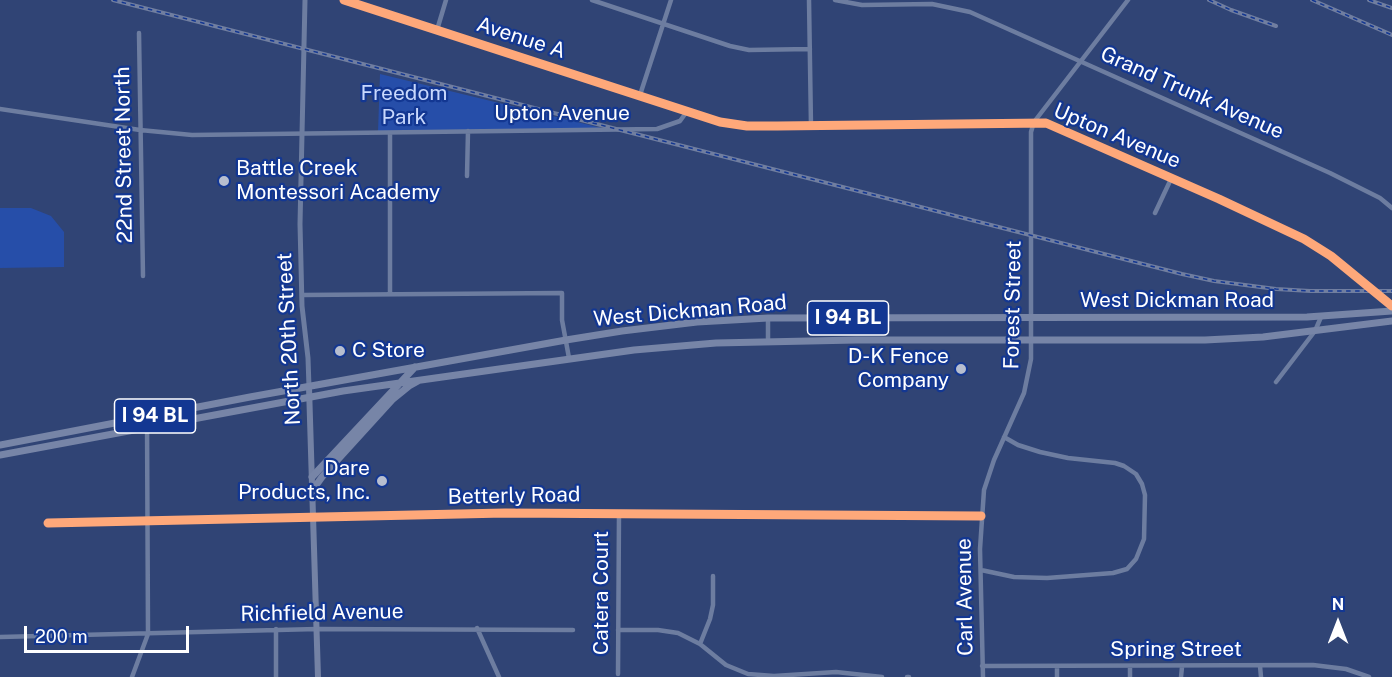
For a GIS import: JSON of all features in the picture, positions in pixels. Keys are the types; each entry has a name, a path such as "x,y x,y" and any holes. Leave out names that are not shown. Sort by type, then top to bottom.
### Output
{"main road":[{"name":"West Dickman Road","path":"0,445 566,340 687,324 768,318 1321,317 1392,311"},
{"name":"West Dickman Road","path":"0,455 401,382 569,358 674,346 768,342 1205,340 1263,337 1392,321"},
{"path":"312,477 415,368"},
{"path":"312,491 393,399 409,386 423,379"},
{"name":"North 20th Street","path":"309,387 318,677"}],"street":[{"name":"North 20th Street","path":"305,0 300,224 302,295 309,387"},
{"name":"Avenue A","path":"344,0 688,110"},
{"path":"436,30 446,0"},
{"path":"592,0 730,46 749,50 810,50"},
{"path":"640,95 671,0"},
{"path":"809,0 811,126"},
{"name":"Grand Trunk Avenue","path":"835,0 850,4 879,2 932,4 975,14 1345,180 1380,198 1392,208"},
{"path":"1034,122 1128,0"},
{"name":"22nd Street North","path":"139,33 143,276"},
{"name":"Upton Avenue","path":"0,109 140,130 192,135 657,129 680,121 688,110 720,122 747,126 1046,123 1317,246 1392,306"},
{"name":"Forest Street","path":"981,516 984,490 1026,387 1031,364 1030,145 1034,122"},
{"path":"467,176 468,131"},
{"path":"390,133 390,294"},
{"path":"1155,213 1171,178"},
{"path":"302,295 562,293 562,320 569,358"},
{"path":"1276,382 1315,331 1321,317"},
{"path":"768,318 768,342"},
{"path":"132,677 148,634 147,417"},
{"path":"981,570 1014,577 1047,578 1113,573 1127,569 1140,550 1144,539 1144,495 1142,484 1136,474 1115,463 1068,458 1040,452 1018,445 1004,437"},
{"name":"Betterly Road","path":"48,524 505,513 981,516"},
{"name":"Catera Court","path":"618,674 619,513"},
{"name":"Carl Avenue","path":"981,516 983,677"},
{"path":"700,644 713,605 713,576"},
{"name":"Richfield Avenue","path":"0,637 317,628 573,630"},
{"path":"477,628 499,677"},
{"path":"276,629 276,677"},
{"path":"618,630 668,631 689,637 726,665 748,674 774,676 836,672 882,677"},
{"name":"Spring Street","path":"982,666 1312,665 1346,669 1369,677"},
{"path":"1057,666 1057,677"},
{"path":"1130,666 1130,677"},
{"path":"1260,666 1261,677"},
{"path":"1182,667 1182,677"}],"green space":[{"name":"Freedom Park","path":"380,74 606,129 378,132"},
{"path":"0,208 31,208 51,216 64,232 64,267 0,268"}],"railway":[{"path":"113,0 1182,274 1214,281 1276,289 1392,291"},
{"path":"1209,0 1276,26"},
{"path":"1312,0 1392,35"},
{"path":"1369,0 1392,8"}],"cycle path":[{"path":"344,0 720,122 747,126 1046,123 1304,239 1331,256 1392,306"},
{"path":"48,523 505,513 981,516"}],"place":[{"name":"Battle Creek Montessori Academy","path":"224,181"},
{"name":"C Store","path":"340,351"},
{"name":"D-K Fence Company","path":"961,369"},
{"name":"Dare Products, Inc.","path":"382,481"}]}
